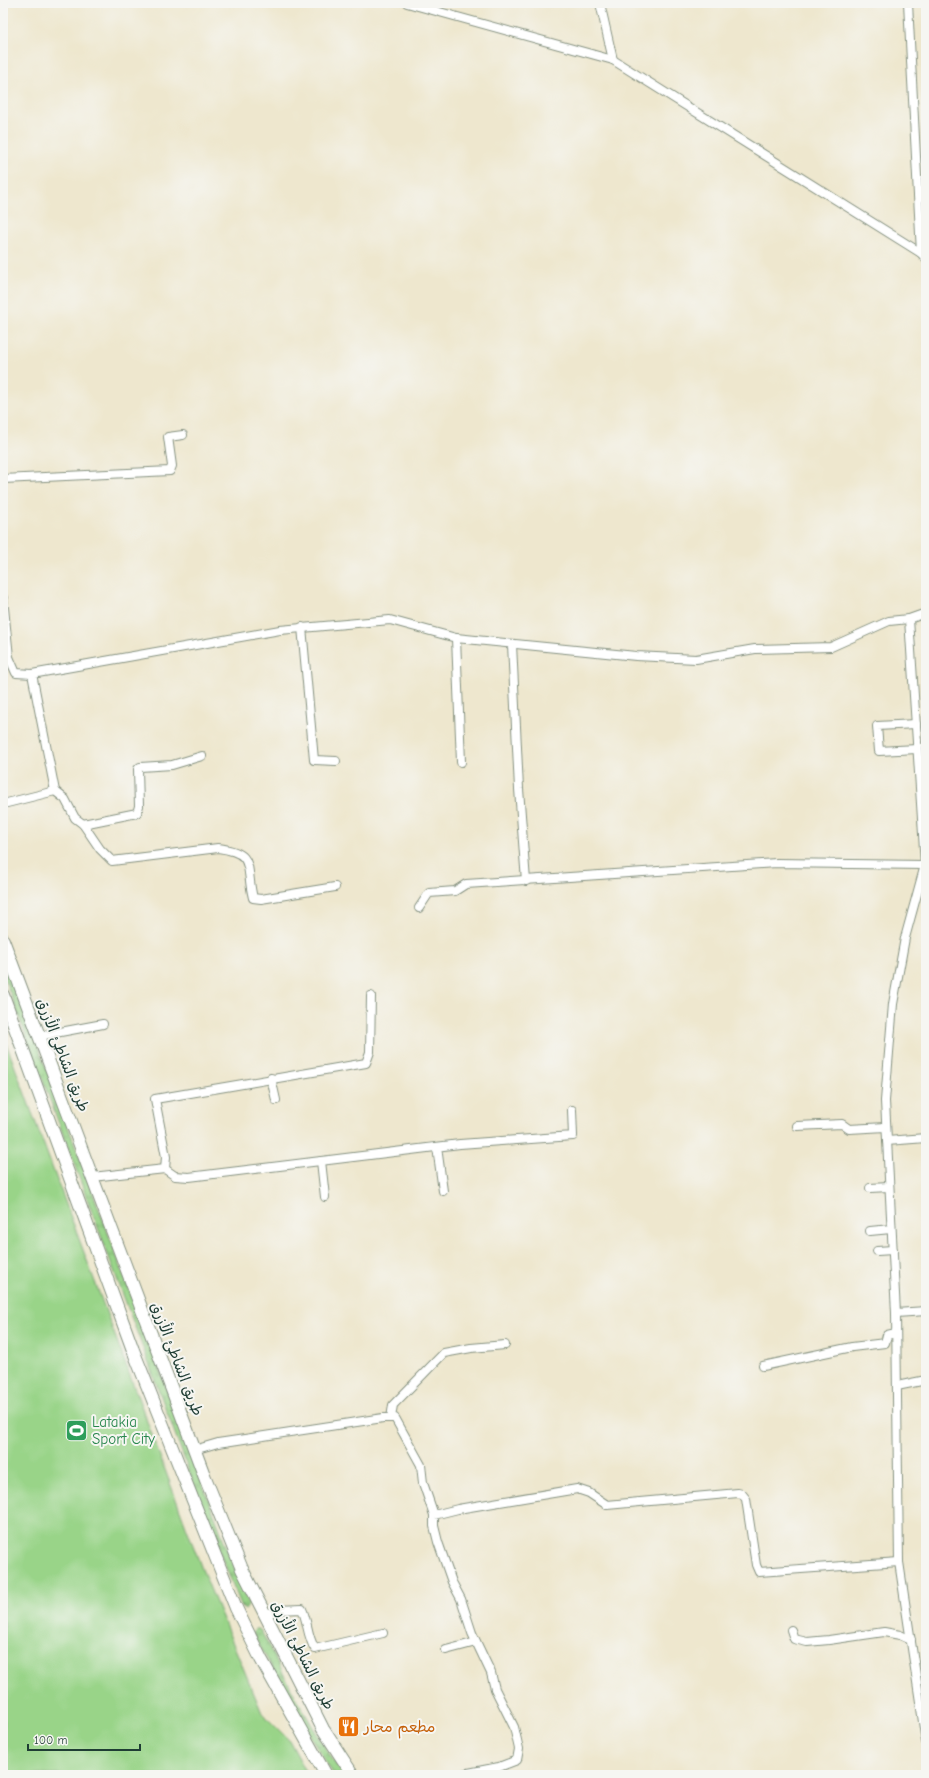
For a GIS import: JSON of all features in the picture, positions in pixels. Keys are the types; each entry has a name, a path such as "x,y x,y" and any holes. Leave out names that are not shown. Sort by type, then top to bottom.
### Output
{"main road":[{"name":"طريق الشاطئ الأزرق","path":"3,940 194,1450 242,1569 323,1729 353,1775"},
{"path":"3,995 133,1350 236,1608 291,1714 326,1775"}],"street":[{"path":"407,3 613,60 923,256"},
{"path":"600,3 613,60"},
{"path":"908,3 923,256"},
{"path":"3,479 170,471 172,466 168,437 183,435"},
{"path":"3,598 9,656 16,673 32,674 302,627 390,620 456,638 636,656 696,659 755,649 831,647 889,621 909,619 926,613"},
{"path":"909,619 925,865 905,938 893,1004 885,1101 896,1312 899,1562 926,1742"},
{"path":"302,627 314,760 336,761"},
{"path":"456,638 461,762"},
{"path":"512,644 519,789 526,881"},
{"path":"32,674 55,791 64,799 75,818 83,824 100,849 112,861 218,848 235,850 244,856 249,868 250,886 253,898 261,899 335,888"},
{"path":"916,724 877,726 879,751 917,750"},
{"path":"83,824 137,813 139,806 138,769 140,767 172,765 202,756"},
{"path":"3,804 55,791"},
{"path":"419,908 429,893 455,891 466,884 777,863 925,865"},
{"path":"165,1169 166,1157 155,1099 366,1063 370,1052 371,996"},
{"path":"39,1036 103,1024"},
{"path":"271,1078 276,1100"},
{"path":"92,1177 165,1169 176,1176 189,1177 437,1147 573,1136 572,1110"},
{"path":"797,1126 842,1124 849,1129 886,1127"},
{"path":"887,1141 926,1138"},
{"path":"437,1147 443,1191"},
{"path":"322,1161 325,1197"},
{"path":"870,1188 889,1187"},
{"path":"870,1231 892,1229"},
{"path":"877,1251 893,1250"},
{"path":"896,1312 926,1311"},
{"path":"763,1366 852,1347 884,1343 887,1335 896,1333"},
{"path":"391,1418 393,1405 444,1353 471,1348 505,1345"},
{"path":"897,1386 926,1380"},
{"path":"194,1450 218,1443 395,1418 421,1465 423,1483 434,1515 434,1526 438,1542 476,1642 491,1673 495,1689 514,1727 519,1749 517,1760 499,1767 458,1775"},
{"path":"434,1515 458,1509 577,1489 590,1492 607,1505 738,1493 742,1494 746,1499 756,1564 759,1572 899,1562"},
{"path":"264,1615 278,1610 302,1609 306,1616 310,1640 315,1649 383,1633"},
{"path":"791,1630 794,1638 807,1642 859,1637 884,1632 900,1634 911,1640"},
{"path":"446,1650 476,1642"}],"green space":[{"path":"3,954 249,1604 246,1609 242,1607 217,1546 3,974"},
{"name":"Latakia Sport City","path":"3,1035 202,1569 262,1713 289,1740 308,1775 3,1775"},
{"path":"255,1629 259,1629 261,1631 300,1704 343,1775 334,1775 317,1748 253,1634"}],"place":[{"name":"Latakia Sport City","path":"77,1431"},
{"name":"مطعم محار","path":"348,1727"}]}
